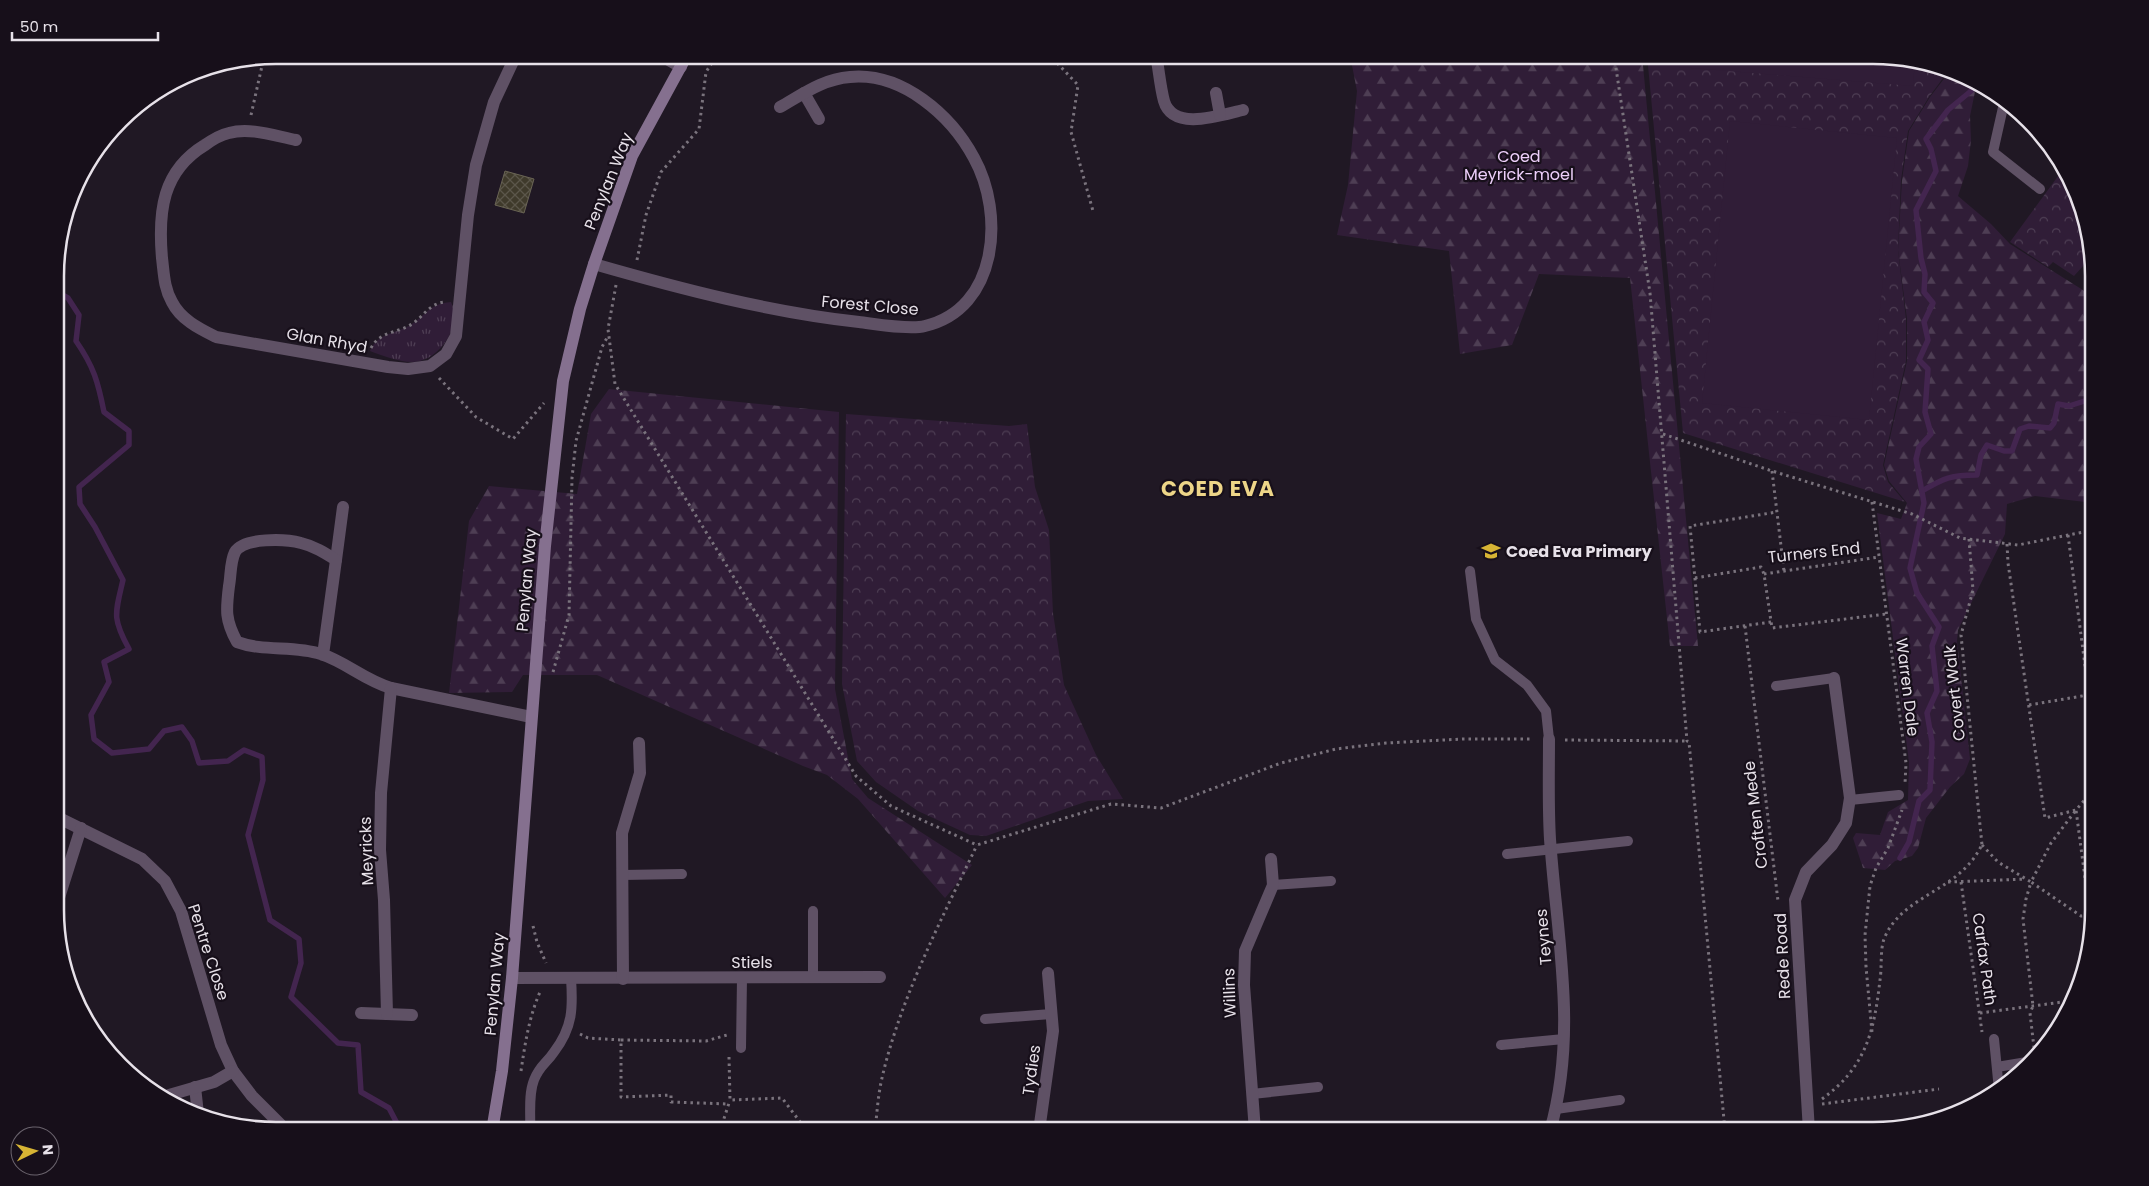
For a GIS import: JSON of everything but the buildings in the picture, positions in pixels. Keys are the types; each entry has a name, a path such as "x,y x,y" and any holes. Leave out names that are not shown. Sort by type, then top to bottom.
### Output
{"street":[{"path":"430,366 446,354 456,336 470,199 476,164 494,102 512,64"},
{"path":"676,64 681,67"},
{"name":"Penylan Way","path":"494,1122 502,1071 512,978 545,546 563,381 580,308 632,156 682,64"},
{"path":"1158,64 1164,102 1170,113 1180,119 1193,120 1243,110"},
{"name":"Forest Close","path":"594,264 678,288 755,306 828,319 923,327 943,321 958,312 972,297 984,276 990,252 992,224 990,203 974,158 946,119 924,101 901,86 876,79 852,76 833,79 820,84 780,107"},
{"path":"804,93 819,119"},
{"path":"1216,93 1220,115"},
{"name":"Glan Rhyd","path":"296,140 247,130 228,133 195,150 181,162 170,180 164,198 161,220 165,286 172,304 185,318 200,329 216,337 408,369 430,366"},
{"path":"323,655 343,507"},
{"path":"336,560 319,549 300,542 260,541 245,543 236,551 232,562 227,606 228,626 237,642 248,646 304,650 323,655 374,683 531,717"},
{"name":"Rede Road","path":"1808,1122 1795,900 1806,872 1832,845 1846,823 1850,800 1834,678"},
{"name":"Meyricks","path":"387,1014 384,900 380,850 382,784 391,688"},
{"name":"Teynes","path":"1549,740 1551,849 1565,1009 1562,1068 1552,1122"},
{"path":"623,979 622,833 640,772 639,743"},
{"name":"Pentre Close","path":"64,820 142,859 165,881 181,912 221,1045 233,1071 275,1122"},
{"path":"64,883 82,828"},
{"name":"Willins","path":"1254,1122 1244,985 1245,951 1273,886 1271,860"},
{"name":"Tydies","path":"1040,1122 1053,1031 1048,974"},
{"name":"Stiels","path":"512,978 880,977"},
{"path":"361,1013 412,1015"},
{"path":"172,1095 214,1082 233,1071"},
{"path":"195,1087 197,1107"}],"lane":[{"path":"2003,108 1993,152 2040,189"},
{"path":"1470,571 1476,619 1495,660 1527,685 1546,711 1549,740"},
{"path":"1776,686 1834,678"},
{"path":"1850,800 1902,792"},
{"path":"1507,854 1628,842"},
{"path":"622,875 682,874"},
{"path":"1273,886 1331,881"},
{"path":"813,911 813,978"},
{"path":"531,1122 533,1083 541,1066 553,1054 568,1029 572,1018 571,978"},
{"path":"741,1039 742,978"},
{"path":"984,1019 1051,1014"},
{"path":"1501,1045 1564,1039"},
{"path":"1988,1039 1997,1067 1998,1082"},
{"path":"1997,1067 2019,1064"},
{"path":"1252,1094 1318,1087"},
{"path":"1556,1109 1620,1100"}],"path":[{"path":"247,130 262,64"},
{"path":"711,64 706,72 699,129 661,172 646,215 634,275 617,283 609,334 615,384 856,776 891,806 978,845 1111,804 1161,808 1281,764 1336,748 1463,739 1687,741"},
{"path":"1058,64 1078,86 1071,132 1092,211"},
{"path":"1615,64 1650,294 1687,741 1689,742 1724,1122"},
{"path":"367,363 373,345 380,338 388,333 410,326 429,308 438,303 460,301"},
{"path":"552,672 569,616 572,478 576,441 602,347 609,334"},
{"path":"430,366 435,374 476,417 513,439 563,381"},
{"path":"1663,434 1772,471 1912,514 1960,538 2018,545 2085,532"},
{"path":"1772,471 1784,571"},
{"name":"Warren Dale","path":"1872,502 1906,763 1902,792"},
{"path":"1771,622 1700,632 1690,526 1777,512"},
{"path":"2068,535 2085,671"},
{"name":"Covert Walk","path":"1969,539 1973,590 1961,635 1982,845"},
{"path":"2007,544 2008,563 2045,818 2076,810"},
{"name":"Turners End","path":"1695,578 1761,567 1764,574 1879,557"},
{"path":"1764,574 1772,628 1886,614"},
{"name":"Croften Mede","path":"1745,626 1778,907"},
{"path":"2029,705 2085,696"},
{"path":"2034,1049 2030,1013 2033,1006 2023,919 2026,898 2031,882 2051,843 2085,799"},
{"path":"1872,1032 1865,935 1870,886 1876,868 1888,848 1902,808"},
{"path":"2076,810 2085,869"},
{"path":"875,1122 882,1078 907,998 978,845"},
{"path":"1939,1089 1832,1104 1816,1104 1836,1089 1858,1063 1872,1032 1884,940 1898,915 1969,865 1982,845 1998,862 2027,879 2081,916 2085,916"},
{"path":"1947,882 2027,879"},
{"name":"Carfax Path","path":"1961,882 1980,1013 1988,1039"},
{"path":"521,1073 526,1038 534,1008 544,987 547,965 537,942 532,923"},
{"path":"1980,1013 2064,1002"},
{"path":"568,1029 588,1038 621,1040 706,1041 741,1039"},
{"path":"723,1122 730,1102 728,1051 741,1039"},
{"path":"621,1040 621,1096 671,1095 671,1102 730,1102 782,1098 800,1122"},
{"path":"513,1122 515,1112"}],"green space":[{"name":"Coed Meyrick-moel","path":"1352,64 1643,64 1698,646 1670,646 1630,278 1539,274 1512,345 1460,354 1449,251 1337,235 1348,185 1357,91"},
{"path":"1648,64 1887,64 1915,68 1945,76 1908,131 1901,180 1898,250 1906,319 1906,361 1883,465 1888,482 1905,502 1683,433"},
{"path":"1887,64 1914,68 1913,86 1655,65"},
{"path":"1946,76 1975,90 1970,116 1971,140 1968,166 1958,196 1991,224 2010,244 2085,291 2085,502 2035,496 2007,504 2005,534 1958,630 1957,641 1970,759 1964,774 1950,787 1926,818 1918,848 1912,856 1895,861 1885,870 1863,868 1853,838 1856,833 1880,835 1888,812 1908,800 1909,762 1877,513 1901,519 1907,503 1889,481 1884,465 1907,361 1907,319 1898,250 1902,180 1909,131 1930,97"},
{"path":"1730,121 1897,138 1869,420 1702,403"},
{"path":"2059,175 2074,207 2081,234 2085,264 2074,276 2053,262 2048,267 2010,242"},
{"path":"451,302 454,311 452,329 443,345 428,358 408,362 370,351 378,340 412,324 433,307"},
{"path":"609,389 839,412 835,689 852,779 868,798 972,865 945,898 858,799 827,775 597,675 523,675 512,692 449,693 469,521 489,486 577,494 591,414"},
{"path":"846,414 1009,426 1027,424 1035,487 1049,530 1053,613 1064,685 1096,755 1123,799 1088,801 986,836 970,835 918,811 876,782 857,761 842,684"}],"waterway":[{"path":"1900,858 1909,842 1919,801 1930,790 1932,742 1927,713 1937,691 1932,646 1939,627 1917,593 1910,568 1924,503 1916,459 1919,447 1931,434 1925,412 1928,369 1919,360 1928,340 1924,322 1933,303 1924,292 1925,274 1921,258 1916,210 1936,171 1931,149 1926,139 1948,110 1972,88"},
{"path":"64,296 68,298 79,315 76,341 95,375 104,412 129,431 129,445 79,487 80,504 95,527 123,580 117,616 120,630 129,649 104,662 109,682 91,715 94,739 112,753 149,749 164,731 182,727 192,741 199,763 228,761 244,750 262,757 263,780 248,835 270,920 299,939 301,963 291,997 338,1043 358,1045 361,1092 389,1108 396,1122"},
{"path":"1922,491 1948,478 1977,475 1981,455 1987,445 2004,451 2012,451 2020,429 2029,426 2050,428 2054,423 2058,404 2069,406 2085,401"}],"place":[{"name":"Coed Eva Primary","path":"1491,551"}],"district":[{"name":"COED EVA","path":"1218,489"}]}
